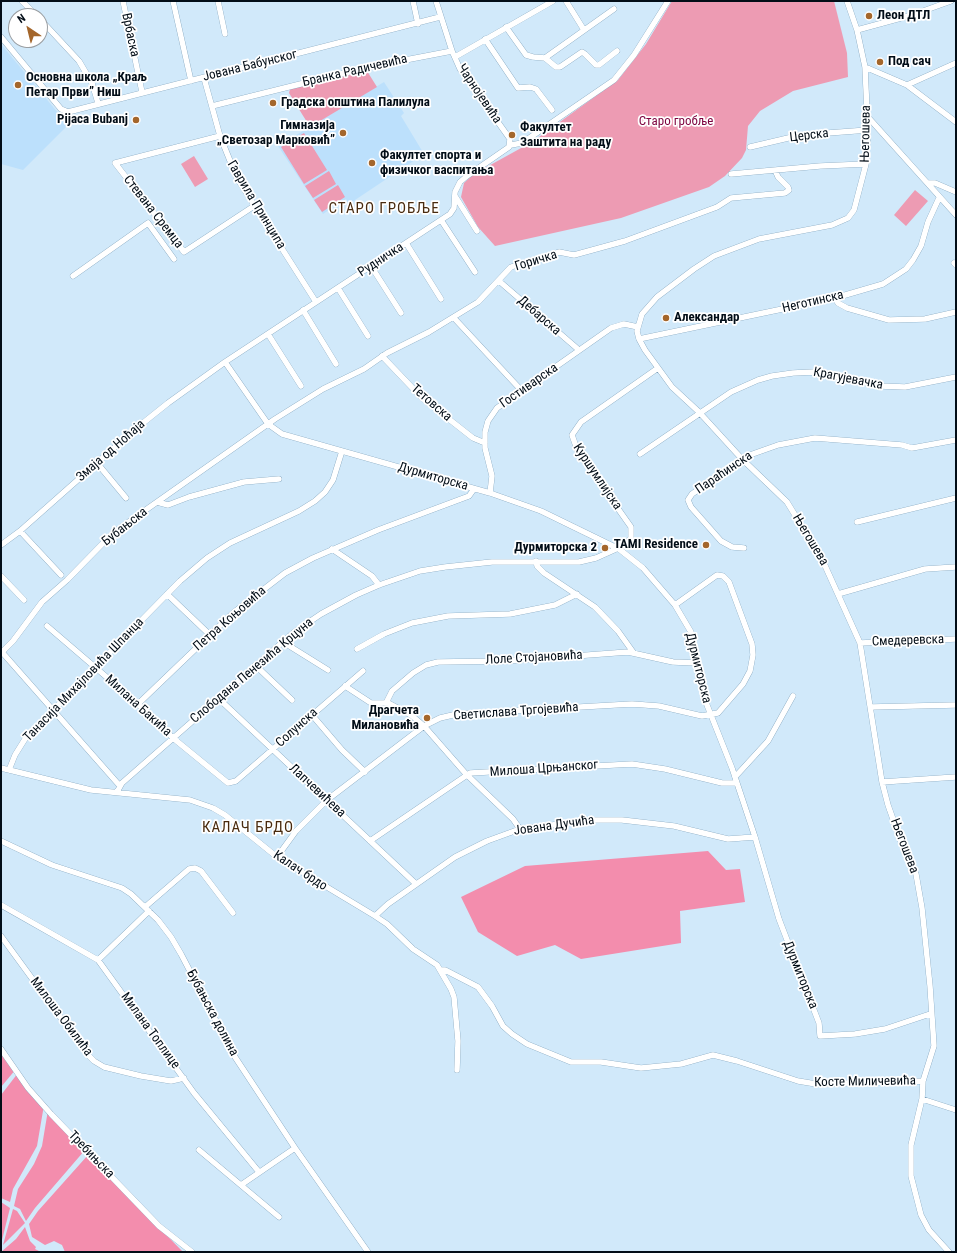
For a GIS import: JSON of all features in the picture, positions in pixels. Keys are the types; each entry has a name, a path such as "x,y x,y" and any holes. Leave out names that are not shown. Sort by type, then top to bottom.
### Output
{"street":[{"name":"Врбаска","path":"123,1 142,92"},
{"path":"173,1 191,81"},
{"path":"218,1 225,34"},
{"path":"413,1 418,24"},
{"name":"Чарнојевића","path":"436,1 440,17 460,69 510,142"},
{"path":"455,57 553,1"},
{"path":"566,1 584,30"},
{"name":"Рудничка","path":"225,362 441,220 453,210 458,185 463,179 507,149 510,142 522,143 614,80 634,55 668,1"},
{"name":"Његошева","path":"848,1 857,30 865,67 868,130 866,164 856,205 848,218 832,225 759,239 714,256 657,297 642,314 638,327 639,339 672,388 699,412 742,459 787,502 822,559 860,644 882,782 888,805 905,853 916,874 922,908 930,986 930,1014 934,1046 923,1081 922,1099 911,1145 911,1176 921,1215 929,1230 949,1252"},
{"path":"857,30 912,15 950,1"},
{"path":"545,58 614,9"},
{"name":"Јована Бабунског","path":"1,37 61,109 68,112 98,103 418,24 440,17"},
{"path":"506,27 526,55 545,58 555,66 560,67 583,52 597,65 618,51"},
{"path":"48,28 79,61 92,83 98,103"},
{"path":"485,39 518,88 530,87 536,89 552,110"},
{"name":"Бранка Радичевића","path":"212,106 369,67 452,51"},
{"path":"907,85 956,63"},
{"path":"865,67 907,85 956,122"},
{"name":"Гаврила Принципа","path":"204,78 220,136 237,178 316,302"},
{"path":"867,116 928,183 939,198 956,215"},
{"name":"Церска","path":"750,147 801,136 868,130"},
{"name":"Стевана Сремца","path":"220,136 115,163 184,252 254,206"},
{"path":"731,174 866,164"},
{"name":"Горичка","path":"268,424 323,389 364,369 382,356 454,318 483,298 513,266 559,252 574,255 625,241 717,207 731,198 785,193 788,190 788,187 778,177 775,170"},
{"path":"928,183 935,183 956,192"},
{"path":"455,195 477,231"},
{"name":"Неготинска","path":"639,339 835,298 883,284 906,269 921,246 928,222 939,198"},
{"path":"441,220 475,272"},
{"path":"73,276 148,223 174,259"},
{"path":"406,244 441,299"},
{"path":"371,266 401,314"},
{"name":"Дебарска","path":"499,281 579,350"},
{"path":"338,288 368,336"},
{"path":"835,298 838,303 847,308 889,320 925,319 956,312"},
{"path":"303,310 336,364"},
{"path":"454,318 521,390"},
{"name":"Гостиварска","path":"490,493 492,476 485,443 486,428 494,412 521,390 617,325 628,324 638,327"},
{"path":"268,334 301,386"},
{"name":"Тетовска","path":"382,356 422,398 473,438 485,443"},
{"name":"Дурмиторска","path":"225,362 268,424 288,436 490,493 541,511 618,549 643,568 675,605 691,632 703,694 756,837 779,919 818,1018 821,1028 820,1036 855,1034 885,1029 930,1014"},
{"name":"Змаја од Ноћаја","path":"1,545 20,531 96,463 162,407 225,362"},
{"name":"Куршумлијска","path":"618,549 630,538 631,527 581,456 574,444 572,435 581,422 658,368"},
{"name":"Крагујевачка","path":"640,454 699,412 742,386 765,378 793,373 819,372 880,386 892,387 923,385 956,377"},
{"name":"Бубањска","path":"1,652 18,635 42,602 68,580 106,539 268,424"},
{"name":"Параћинска","path":"744,548 732,547 721,541 691,507 688,500 692,494 742,459 767,448 815,438 902,445 912,448 956,440"},
{"name":"Танасија Михајловића Шпанца","path":"9,770 14,755 21,744 166,594 190,572 216,552 241,537 299,511 315,501 325,492 333,480 342,451"},
{"path":"96,463 126,498"},
{"path":"157,502 168,505 189,497 244,482 279,480"},
{"name":"Петра Коњовића","path":"138,704 245,603 276,580 305,562 332,549 400,521 469,496 474,489"},
{"path":"857,522 956,498"},
{"path":"20,531 61,575"},
{"path":"332,549 372,576 379,585"},
{"name":"Слободана Пенезића Крцуна","path":"117,792 120,786 255,665 311,621 331,608 379,585 420,571 459,564 485,562 579,562 618,549"},
{"path":"536,561 537,566 544,573 577,594 602,613 633,652"},
{"path":"838,594 925,569 956,567"},
{"path":"1,576 24,600"},
{"path":"675,605 706,581 717,576 723,576 729,582 752,644 752,665 745,681 722,710 711,716"},
{"path":"166,594 210,635"},
{"path":"357,649 384,634 412,623 448,616 510,614 555,605 577,594"},
{"name":"Милана Бакића","path":"46,626 138,704 173,738 224,782 231,783"},
{"name":"Смедеревска","path":"860,644 956,639"},
{"path":"283,642 328,670"},
{"path":"1,652 120,786"},
{"name":"Лоле Стојановића","path":"386,703 392,691 420,668 433,663 448,661 537,659 633,652 673,662 697,663"},
{"path":"255,665 292,700"},
{"name":"Солунска","path":"231,783 236,781 273,750 345,686 363,672"},
{"path":"345,686 371,703 386,703 406,712 424,726 466,774 513,819 520,829"},
{"path":"735,780 768,741 793,696"},
{"name":"Лапчевићева","path":"218,698 416,884"},
{"name":"Светислава Тргојевића","path":"277,857 296,831 327,800 424,726 440,718 457,714 632,704 649,704 702,716 711,716"},
{"path":"870,707 956,705"},
{"path":"312,715 342,750 365,772"},
{"name":"Милоша Црњанског","path":"466,774 632,764 665,769 722,783 735,780"},
{"name":"Калач брдо","path":"1,768 91,790 190,800 213,808 238,824 277,857 387,924 413,949 434,962 441,970 454,997 458,1041 457,1070"},
{"path":"370,841 466,774"},
{"path":"882,782 956,777"},
{"name":"Јована Дучића","path":"375,916 388,904 416,884 469,849 520,829 592,820 622,820 674,826 728,840 756,837"},
{"name":"Бубањска долина","path":"1,841 45,862 122,888 147,909 171,937 235,1057 295,1148 368,1252"},
{"path":"98,960 147,909 189,869 195,868 201,871 233,913"},
{"name":"Милана Топлице","path":"1,905 98,960 203,1104 259,1172"},
{"name":"Милоша Обилића","path":"1,936 88,1055 94,1061 104,1067 141,1076 171,1081 184,1078"},
{"name":"Косте Миличевића","path":"441,970 445,970 478,987 492,1006 503,1026 512,1034 527,1044 571,1062 601,1062 641,1068 681,1064 713,1055 733,1059 798,1081 816,1084 923,1081"},
{"name":"Требињска","path":"1,1049 28,1088 51,1114 159,1226 192,1252"},
{"path":"922,1099 956,1110"},
{"path":"241,1185 295,1148"},
{"path":"199,1150 279,1217"}],"shaded area":[{"name":"Основна школа „Краљ Петар Први” Ниш","path":"1,44 68,125 23,170 1,164"},
{"path":"384,82 404,113 401,116 424,154 349,204 346,199 323,214 278,146"},
{"path":"708,851 726,870 740,869 745,902 680,911 681,943 581,959 555,945 517,956 478,932 461,897 525,866"},
{"path":"1,1049 16,1069 1,1087"},
{"path":"18,1073 44,1105 37,1146 13,1189 10,1202 1,1198 1,1095"},
{"path":"48,1110 85,1150 35,1208 26,1221 20,1209 14,1206 18,1189 34,1164 42,1146"},
{"path":"88,1155 183,1252 65,1252 62,1245 54,1241 45,1245 32,1237 29,1224 38,1211"},
{"path":"1,1202 10,1208 1,1244"},
{"path":"13,1209 17,1211 25,1223 3,1245"},
{"path":"25,1227 30,1241 36,1247 35,1249 41,1252 1,1252 16,1239"}],"green space":[{"name":"Старо гробље","path":"672,1 834,1 847,53 848,77 793,91 760,111 748,126 746,150 742,158 725,176 709,187 621,218 495,246 478,227 461,197 464,183 474,174 532,142 618,80 646,44"},
{"path":"367,71 377,87 310,127 289,93 290,89"},
{"path":"304,133 327,170 304,184 281,147"},
{"path":"194,156 208,179 195,187 181,164"},
{"path":"329,171 336,184 313,198 305,186"},
{"path":"338,185 345,197 322,212 314,200"},
{"path":"915,190 928,201 906,226 894,215"}],"place":[{"name":"Леон ДТЛ","path":"869,16"},
{"name":"Под сач","path":"880,62"},
{"name":"Основна школа „Краљ Петар Први” Ниш","path":"18,85"},
{"name":"Градска општина Палилула","path":"273,103"},
{"name":"Pijaca Bubanj","path":"136,120"},
{"name":"Гимназија „Светозар Марковић”","path":"343,133"},
{"name":"Факултет Заштита на раду","path":"512,135"},
{"name":"Факултет спорта и физичког васпитања","path":"372,163"},
{"name":"Александар","path":"666,318"},
{"name":"TAMI Residence","path":"706,545"},
{"name":"Дурмиторска 2","path":"605,548"},
{"name":"Драгчета Милановића","path":"427,718"}],"district":[{"name":"СТАРО ГРОБЉЕ","path":"384,209"},
{"name":"КАЛАЧ БРДО","path":"248,828"}]}
